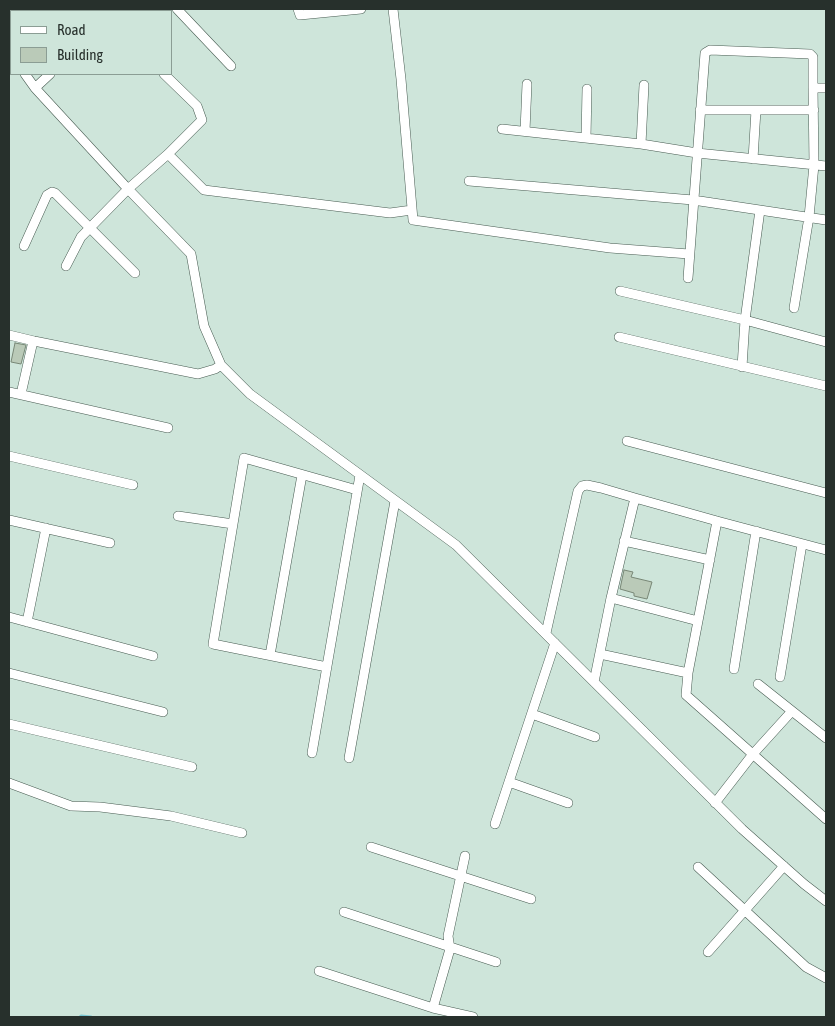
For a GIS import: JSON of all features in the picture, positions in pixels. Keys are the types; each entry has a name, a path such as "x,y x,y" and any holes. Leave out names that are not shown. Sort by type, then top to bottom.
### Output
{"street":[{"path":"177,9 231,66"},
{"path":"298,9 300,16 361,9"},
{"path":"394,9 413,220 610,248 689,254"},
{"path":"688,278 705,53 710,50 810,54 813,57 814,165 809,217 794,308"},
{"path":"26,75 35,88 190,254 204,326 218,367 250,394 456,545 715,802 804,884 826,901"},
{"path":"35,88 49,75"},
{"path":"66,266 81,237 90,227 202,120 197,106 165,75"},
{"path":"525,131 527,84"},
{"path":"641,144 644,86"},
{"path":"813,88 826,88"},
{"path":"586,138 587,89"},
{"path":"700,110 814,110"},
{"path":"753,159 756,110"},
{"path":"502,129 641,144 697,153 826,166"},
{"path":"168,154 204,190 390,213 412,210"},
{"path":"469,181 693,200 826,220"},
{"path":"24,246 49,193 55,193 135,273"},
{"path":"742,367 745,320 760,210"},
{"path":"620,291 745,320 826,342"},
{"path":"9,335 198,374 218,367"},
{"path":"619,337 826,386"},
{"path":"21,394 33,341"},
{"path":"9,392 168,428"},
{"path":"627,441 826,493"},
{"path":"9,456 133,485"},
{"path":"327,667 213,644 244,458 357,490"},
{"path":"270,655 302,475"},
{"path":"312,753 360,475"},
{"path":"546,633 578,491 582,486 587,485 826,550"},
{"path":"594,682 611,598 635,498"},
{"path":"348,758 395,501"},
{"path":"178,516 233,524"},
{"path":"9,520 110,543"},
{"path":"717,521 688,672 686,694 826,819"},
{"path":"27,622 46,528"},
{"path":"734,669 756,531"},
{"path":"624,541 710,560"},
{"path":"780,677 802,544"},
{"path":"611,598 698,621"},
{"path":"9,617 153,656"},
{"path":"495,824 555,643"},
{"path":"600,654 688,672"},
{"path":"9,673 162,712"},
{"path":"758,684 826,738"},
{"path":"715,802 753,754 792,711"},
{"path":"532,714 596,737"},
{"path":"9,724 192,767"},
{"path":"509,782 568,803"},
{"path":"9,783 70,806 100,807 171,816 242,833"},
{"path":"371,847 531,899"},
{"path":"433,1008 450,947 448,936 465,856"},
{"path":"708,952 784,866"},
{"path":"698,867 806,966 826,978"},
{"path":"344,912 496,962"},
{"path":"319,971 433,1008 473,1017"}],"building":[{"path":"15,343 26,345 21,364 11,362"},
{"path":"624,570 633,572 631,577 652,582 647,599 634,596 634,593 620,589"}],"waterway":[{"path":"80,1017 91,1017"}]}
